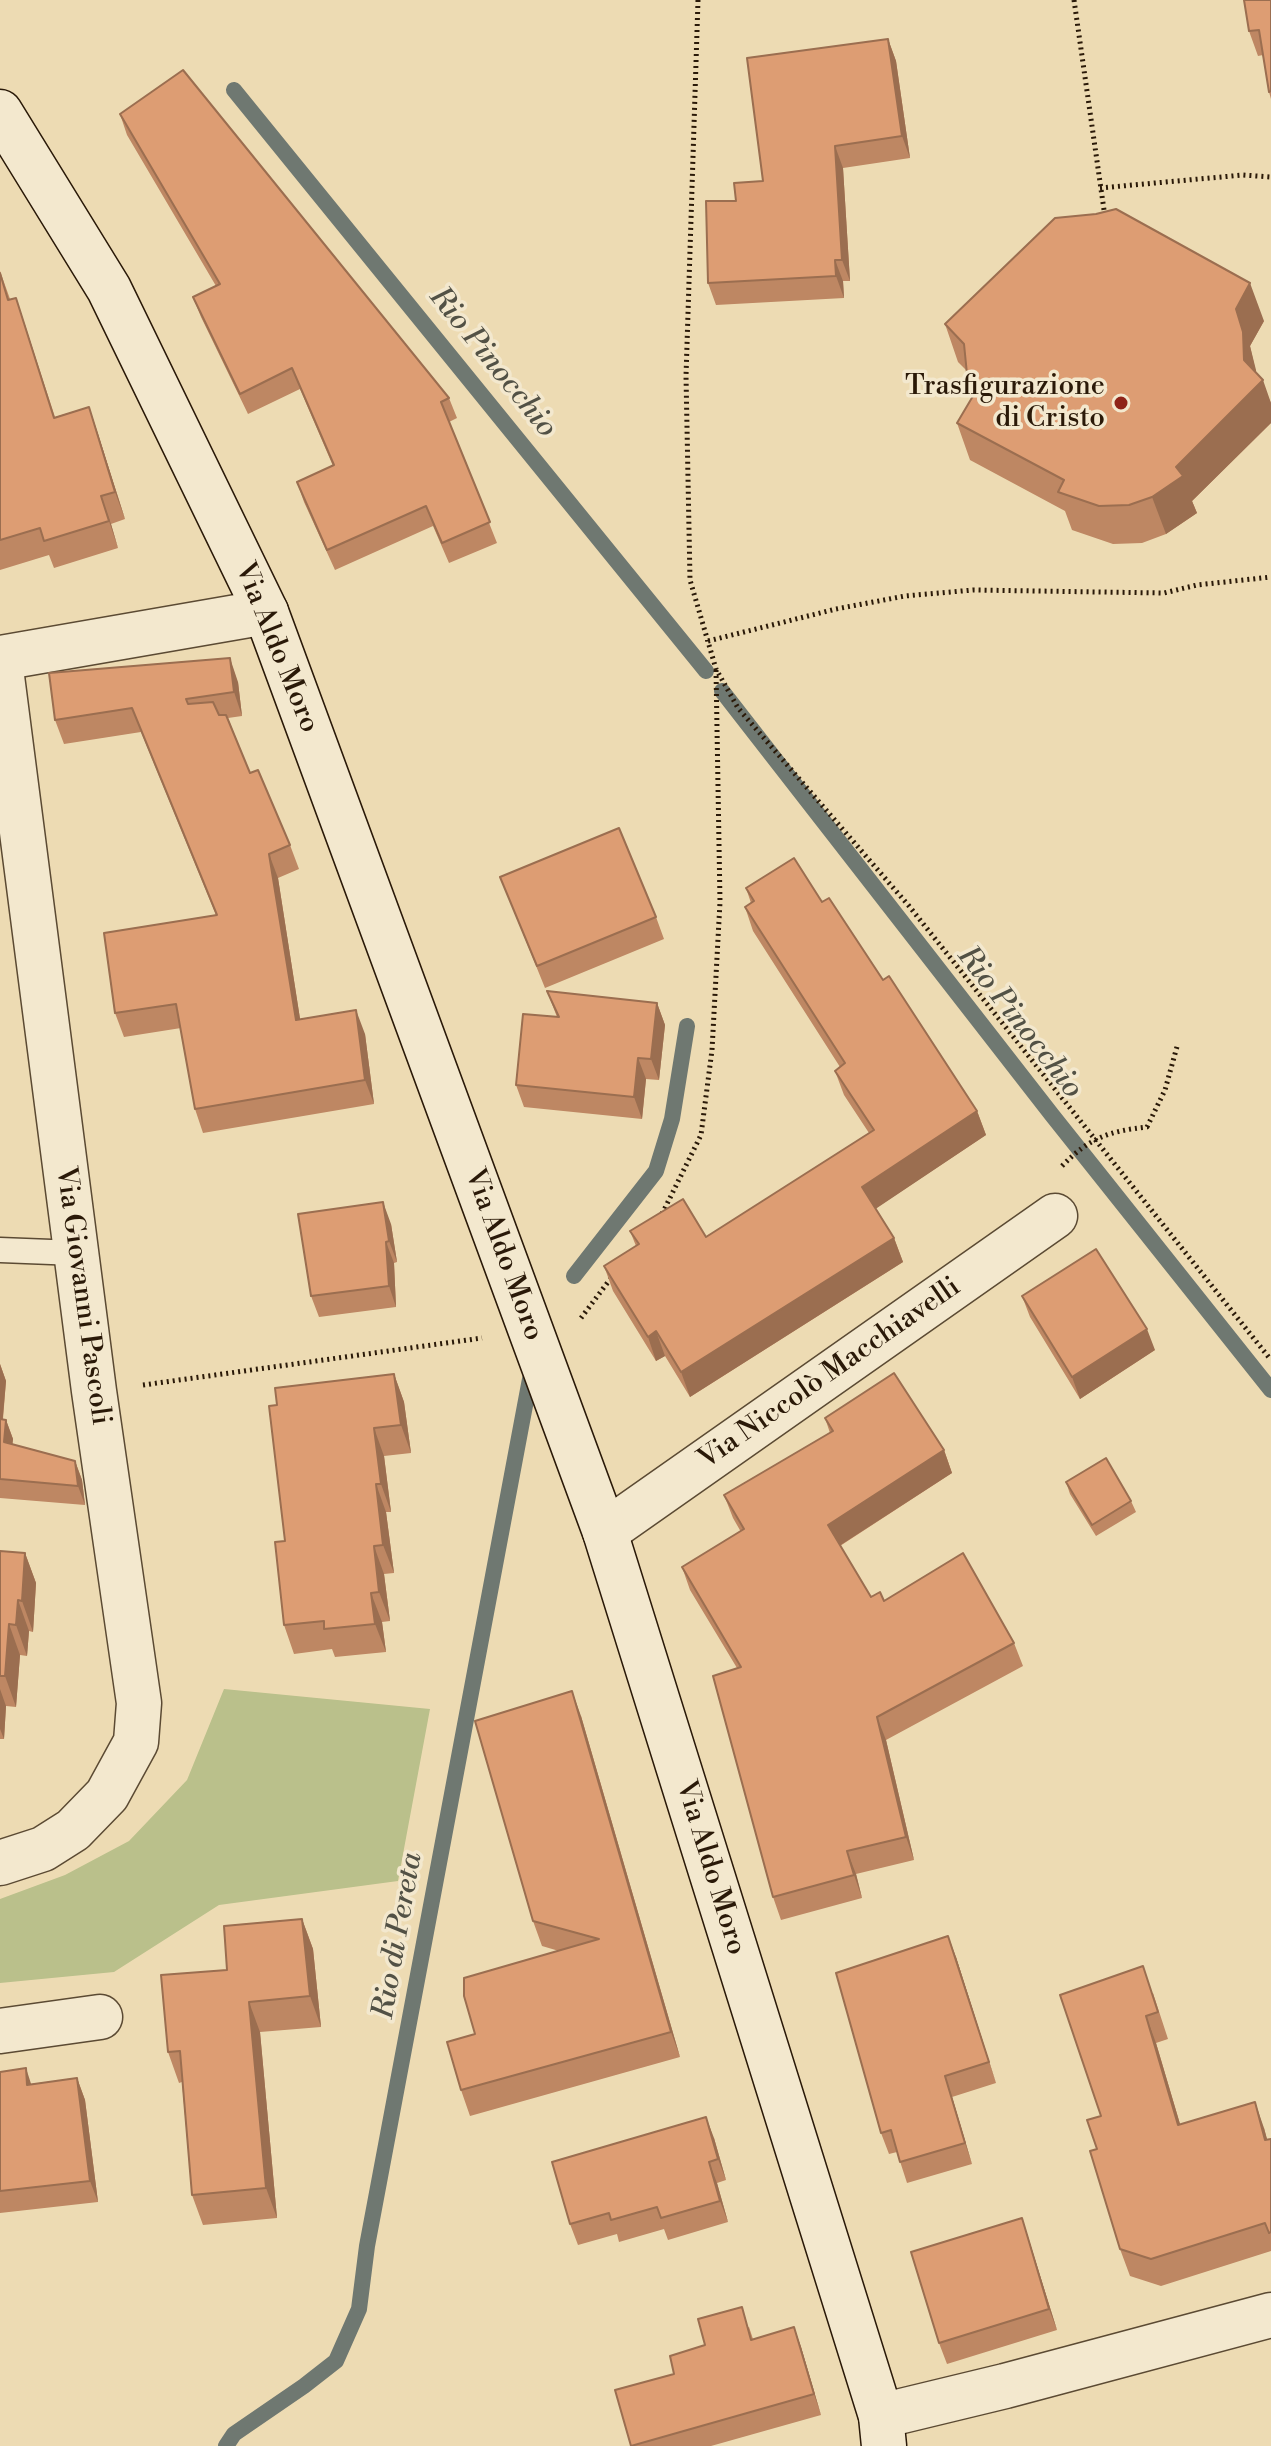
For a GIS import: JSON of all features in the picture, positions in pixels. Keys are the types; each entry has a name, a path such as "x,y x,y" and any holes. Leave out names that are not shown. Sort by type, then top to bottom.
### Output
{"street":[{"name":"Via Aldo Moro","path":"0,112 109,289 266,612 605,1532 882,2431"},
{"path":"0,659 266,612"},
{"name":"Via Giovanni Pascoli","path":"0,659 94,1391 139,1703 136,1742 107,1795 73,1830 43,1849 0,1863"},
{"name":"Via Niccolò Macchiavelli","path":"605,1532 1055,1216"},
{"path":"0,2031 100,2017"},
{"path":"882,2431 1005,2386 1271,2315"}],"lane":[{"path":"0,1250 77,1253"}],"path":[{"path":"698,0 687,408 690,580 716,669 738,708 909,906 1271,1360"},
{"path":"1074,0 1106,226"},
{"path":"1100,188 1243,175 1271,177"},
{"path":"708,641 836,609 905,596 973,590 1164,593 1197,585 1271,577"},
{"path":"656,1221 665,1209 701,1135 712,1050 720,902 716,669"},
{"path":"1074,1154 1094,1139 1117,1130 1147,1127 1165,1090 1178,1043"},
{"path":"544,1366 618,1269"},
{"path":"94,1391 477,1339"}],"green space":[{"path":"224,1689 430,1709 398,1881 219,1905 114,1972 0,1983 0,1899 65,1875 129,1841 187,1780"}],"building":[{"path":"1244,0 1271,0 1269,92 1259,30 1249,31"},
{"path":"888,39 902,136 835,146 842,260 835,260 836,276 708,283 706,201 736,201 734,183 763,181 747,58"},
{"path":"183,70 449,398 441,402 490,522 442,543 426,506 327,550 297,482 334,465 292,368 240,394 193,297 220,284 120,114"},
{"name":"Trasfigurazione di Cristo","path":"1116,209 1250,283 1236,309 1243,332 1244,360 1263,380 1176,467 1183,476 1152,497 1129,505 1099,506 1058,492 1064,480 957,423 973,396 964,344 945,324 1055,218"},
{"path":"0,273 8,300 16,298 54,418 89,407 115,492 101,496 109,521 44,541 40,528 0,540"},
{"path":"230,658 234,692 186,699 188,704 213,702 219,715 226,715 250,773 258,770 290,845 269,854 296,1020 356,1010 365,1080 195,1109 176,1004 115,1013 104,933 217,915 132,708 55,720 49,673"},
{"path":"619,828 656,917 537,966 500,877"},
{"path":"794,858 822,902 829,898 883,980 889,976 977,1111 862,1187 894,1238 681,1372 656,1331 648,1337 604,1266 639,1244 630,1231 683,1199 706,1237 874,1130 835,1071 845,1063 745,907 754,901 746,888"},
{"path":"547,991 657,1003 651,1059 638,1058 634,1097 516,1085 523,1014 559,1017"},
{"path":"383,1202 389,1241 386,1242 389,1286 311,1296 298,1214"},
{"path":"1096,1249 1147,1329 1072,1377 1022,1296"},
{"path":"894,1373 944,1450 828,1525 871,1597 880,1592 884,1601 963,1553 1014,1643 877,1717 906,1837 847,1851 854,1875 773,1897 713,1676 741,1667 682,1567 744,1529 724,1495 833,1431 825,1418"},
{"path":"394,1374 401,1425 374,1428 381,1484 376,1484 383,1545 374,1546 379,1592 371,1593 375,1624 324,1629 324,1621 284,1625 275,1542 285,1541 269,1406 277,1405 275,1388"},
{"path":"0,1419 6,1420 4,1442 75,1461 78,1486 0,1479"},
{"path":"1106,1458 1131,1501 1092,1525 1066,1482"},
{"path":"0,1551 25,1553 22,1601 18,1600 16,1625 9,1624 5,1676 0,1676"},
{"path":"572,1691 671,2032 461,2090 447,2042 475,2034 464,1996 464,1978 599,1939 533,1921 475,1721"},
{"path":"302,1919 310,1996 249,2002 266,2188 192,2195 180,2051 168,2052 161,1975 227,1970 224,1926"},
{"path":"948,1936 989,2062 945,2076 965,2143 900,2162 891,2130 881,2133 836,1973"},
{"path":"1143,1966 1158,2012 1146,2016 1178,2125 1255,2102 1265,2140 1271,2139 1269,2233 1265,2223 1151,2259 1120,2249 1090,2151 1097,2149 1087,2120 1101,2116 1060,1995"},
{"path":"26,2068 27,2085 77,2078 90,2181 0,2191 0,2072"},
{"path":"706,2117 718,2159 709,2162 720,2201 661,2218 657,2207 611,2220 609,2213 570,2224 552,2162"},
{"path":"1022,2218 1049,2309 939,2343 911,2252"},
{"path":"742,2307 751,2340 794,2327 814,2394 631,2446 615,2390 674,2374 670,2356 705,2345 698,2319"}],"waterway":[{"name":"Rio Pinocchio","path":"234,90 706,671"},
{"name":"Rio Pinocchio","path":"722,691 1271,1390"},
{"name":"Rio di Pereta","path":"574,1276 656,1171 672,1119 687,1026"},
{"name":"Rio di Pereta","path":"226,2446 234,2434 336,2361 359,2309 367,2246 530,1379"}],"place":[{"name":"Trasfigurazione di Cristo","path":"1121,403"}]}
